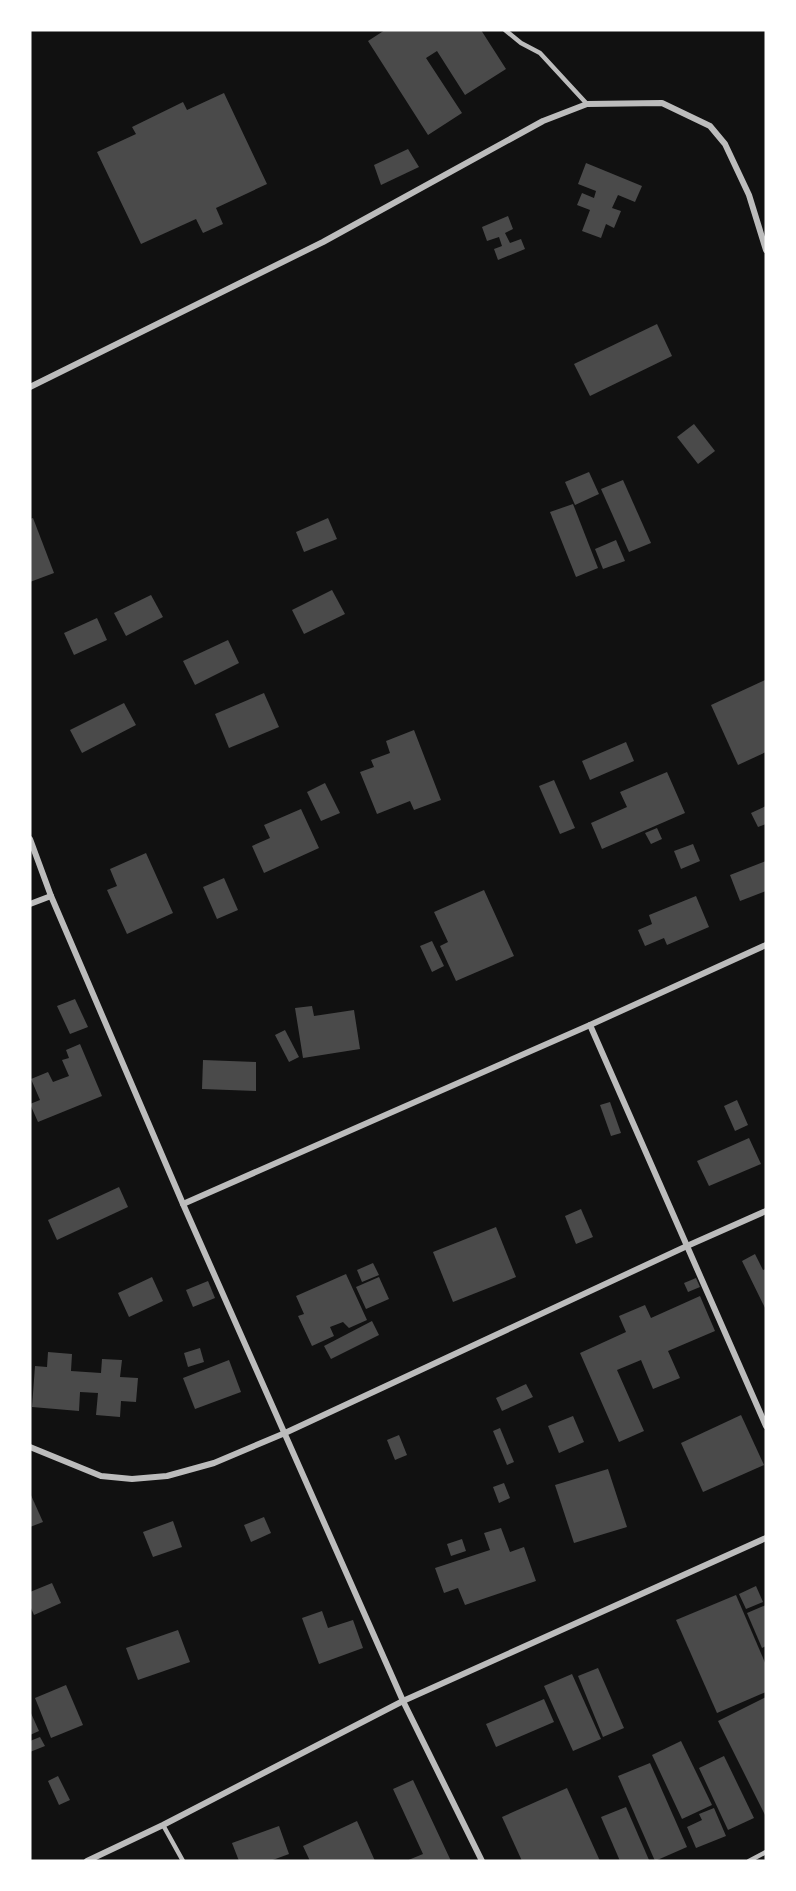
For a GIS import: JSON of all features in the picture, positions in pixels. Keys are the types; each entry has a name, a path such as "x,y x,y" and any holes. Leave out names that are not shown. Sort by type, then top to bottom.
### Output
{"street":[{"path":"30,387 323,242 543,121 587,104 662,104 710,126 725,144 748,195 766,250"},
{"path":"30,839 51,896 183,1204 403,1701 482,1861"},
{"path":"30,904 51,896"},
{"path":"183,1204 766,945"},
{"path":"590,1025 766,1426"},
{"path":"30,1447 101,1476 132,1479 167,1476 214,1463 285,1433 766,1211"},
{"path":"87,1861 163,1825 403,1701 766,1538"}],"lane":[{"path":"505,30 521,43 540,53 587,104"},
{"path":"163,1825 183,1861"},
{"path":"749,1861 766,1852"}],"building":[{"path":"385,30 481,30 506,69 465,95 437,51 426,58 462,113 428,135 368,41"},
{"path":"224,93 267,184 216,208 223,224 203,233 196,219 141,244 97,152 136,134 132,127 183,102 187,110"},
{"path":"408,149 419,167 381,185 374,165"},
{"path":"586,163 642,186 635,202 618,195 612,208 621,211 614,228 606,224 601,238 582,231 590,210 577,205 582,193 594,198 596,191 578,184"},
{"path":"508,216 513,229 505,233 510,243 521,239 525,249 498,260 494,249 502,246 499,237 487,241 482,227"},
{"path":"657,324 672,356 590,396 574,364"},
{"path":"694,424 715,451 698,464 677,437"},
{"path":"589,472 599,494 575,505 565,482"},
{"path":"623,480 651,543 629,552 601,489"},
{"path":"573,504 598,568 576,577 550,512"},
{"path":"33,518 54,573 30,582 30,519"},
{"path":"328,518 337,539 304,552 296,532"},
{"path":"616,540 625,561 603,569 595,549"},
{"path":"332,590 345,614 304,634 292,610"},
{"path":"151,595 163,617 126,636 114,613"},
{"path":"97,618 107,640 74,655 64,633"},
{"path":"228,640 239,663 195,685 183,661"},
{"path":"765,680 766,752 738,765 711,705"},
{"path":"264,693 279,727 229,748 215,714"},
{"path":"124,703 136,725 82,753 70,730"},
{"path":"414,730 441,800 414,810 410,801 377,814 360,772 374,767 371,760 390,753 386,741"},
{"path":"626,742 634,761 590,780 582,761"},
{"path":"667,772 685,813 602,849 591,823 627,807 620,792"},
{"path":"554,780 575,828 560,834 539,786"},
{"path":"325,783 340,813 321,821 307,792"},
{"path":"766,806 766,824 758,827 751,813"},
{"path":"301,809 319,848 264,873 252,846 270,838 264,825"},
{"path":"657,828 662,839 651,844 645,833"},
{"path":"693,844 700,861 681,869 674,851"},
{"path":"146,853 173,913 127,934 107,890 117,886 110,869"},
{"path":"766,861 766,891 740,901 730,875"},
{"path":"224,878 238,910 217,919 203,887"},
{"path":"484,890 514,956 456,981 440,946 448,942 434,912"},
{"path":"696,896 709,927 667,945 664,938 645,946 638,930 652,924 649,915"},
{"path":"432,941 444,966 432,972 420,946"},
{"path":"75,999 88,1027 70,1034 57,1006"},
{"path":"312,1006 314,1016 354,1010 360,1049 303,1058 295,1008"},
{"path":"285,1030 299,1057 289,1062 275,1035"},
{"path":"80,1044 102,1096 38,1122 30,1104 40,1100 31,1079 48,1072 53,1082 69,1076 62,1060 69,1058 66,1050"},
{"path":"203,1060 256,1062 256,1091 202,1089"},
{"path":"737,1100 748,1125 735,1131 724,1106"},
{"path":"610,1102 621,1133 611,1136 600,1105"},
{"path":"749,1138 761,1164 709,1186 697,1161"},
{"path":"119,1187 128,1207 57,1240 48,1220"},
{"path":"581,1209 593,1237 576,1244 565,1216"},
{"path":"496,1227 516,1277 453,1302 433,1252"},
{"path":"755,1254 763,1270 766,1269 766,1310 742,1261"},
{"path":"373,1263 379,1275 362,1282 357,1270"},
{"path":"346,1274 367,1320 349,1328 343,1322 330,1327 334,1336 312,1346 298,1316 304,1314 296,1296"},
{"path":"152,1277 163,1301 129,1317 118,1293"},
{"path":"379,1277 389,1299 366,1309 356,1287"},
{"path":"696,1278 700,1287 688,1292 684,1283"},
{"path":"208,1281 215,1298 193,1307 186,1290"},
{"path":"700,1296 715,1331 668,1351 680,1378 653,1389 641,1360 617,1370 644,1431 619,1442 580,1353 626,1332 619,1316 645,1305 651,1318"},
{"path":"372,1321 379,1335 331,1359 324,1346"},
{"path":"200,1348 204,1362 188,1367 184,1353"},
{"path":"48,1352 72,1354 71,1371 101,1373 102,1359 122,1360 120,1377 138,1378 136,1402 121,1401 120,1417 96,1415 98,1393 80,1392 79,1411 32,1407 35,1366 47,1367"},
{"path":"229,1360 241,1392 195,1409 183,1378"},
{"path":"526,1384 533,1397 502,1411 496,1398"},
{"path":"741,1415 764,1465 703,1492 681,1443"},
{"path":"573,1416 584,1442 559,1453 548,1426"},
{"path":"500,1428 514,1462 507,1465 493,1431"},
{"path":"399,1435 407,1455 395,1460 387,1440"},
{"path":"608,1469 627,1527 574,1543 555,1485"},
{"path":"504,1483 510,1498 499,1503 493,1487"},
{"path":"30,1493 43,1522 30,1527"},
{"path":"264,1517 271,1533 251,1542 244,1525"},
{"path":"173,1521 182,1547 153,1557 143,1532"},
{"path":"501,1528 510,1552 524,1547 536,1581 465,1605 458,1588 444,1593 435,1568 490,1550 484,1533"},
{"path":"462,1539 466,1551 451,1556 447,1544"},
{"path":"52,1583 61,1603 34,1615 30,1606 30,1592"},
{"path":"756,1586 763,1602 746,1609 739,1594"},
{"path":"736,1595 766,1665 766,1692 717,1713 676,1620"},
{"path":"766,1605 766,1646 762,1648 747,1613"},
{"path":"322,1611 328,1628 353,1620 363,1648 319,1664 302,1618"},
{"path":"178,1630 190,1662 138,1680 126,1648"},
{"path":"598,1668 624,1728 603,1737 578,1676"},
{"path":"572,1674 601,1739 573,1751 544,1686"},
{"path":"66,1685 83,1725 51,1738 35,1698"},
{"path":"766,1697 766,1817 718,1721"},
{"path":"544,1699 554,1722 496,1747 486,1724"},
{"path":"30,1711 39,1731 30,1735"},
{"path":"40,1737 45,1746 30,1752 30,1741"},
{"path":"681,1741 712,1805 682,1819 652,1755"},
{"path":"724,1756 754,1818 728,1830 699,1768"},
{"path":"650,1763 687,1847 655,1861 618,1776"},
{"path":"58,1776 70,1800 59,1805 48,1781"},
{"path":"413,1780 451,1861 406,1861 423,1854 393,1789"},
{"path":"567,1788 600,1861 522,1861 502,1817"},
{"path":"626,1807 648,1861 620,1861 601,1817"},
{"path":"714,1808 726,1836 696,1848 687,1827 702,1820 699,1814"},
{"path":"357,1821 375,1861 310,1861 303,1846"},
{"path":"279,1826 289,1854 270,1861 239,1861 232,1843"}]}
